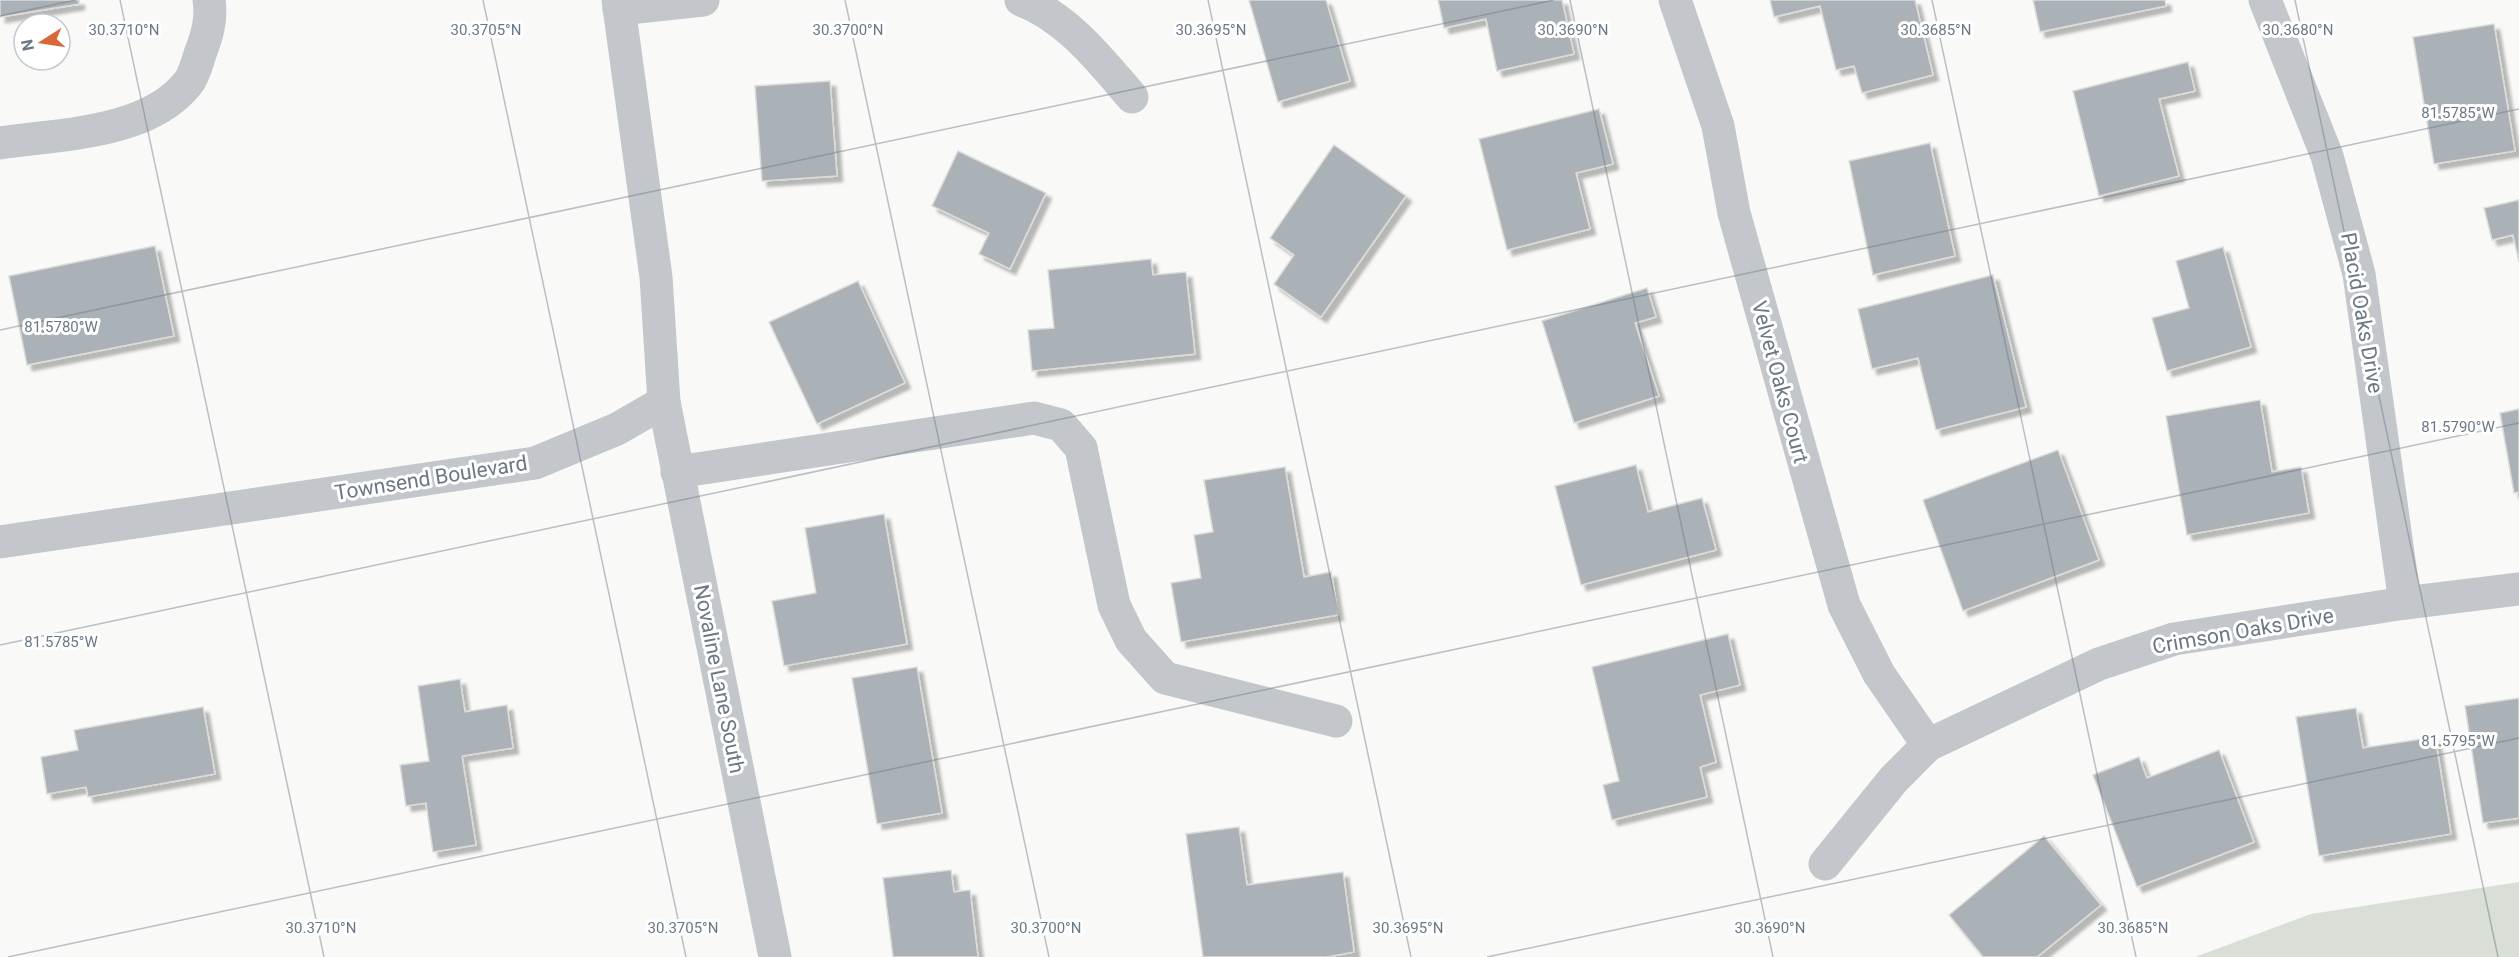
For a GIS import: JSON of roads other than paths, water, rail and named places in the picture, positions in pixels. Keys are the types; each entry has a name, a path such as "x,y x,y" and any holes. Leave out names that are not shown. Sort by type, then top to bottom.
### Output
{"street":[{"path":"0,143 110,127 155,113 174,99 190,81 206,38 211,12 209,0"},
{"path":"664,402 656,277 618,4 703,0"},
{"path":"1022,0 1033,4 1085,44 1132,97"},
{"name":"Velvet Oaks Court","path":"1676,0 1718,126 1734,213 1844,605 1878,674 1928,745"},
{"name":"Placid Oaks Drive","path":"2265,0 2327,156 2359,274 2405,603"},
{"name":"Novaline Lane South","path":"664,402 775,957"},
{"name":"Townsend Boulevard","path":"0,542 535,463 617,429 664,402"},
{"path":"677,472 1034,418 1061,425 1081,448 1114,605 1131,640 1165,678 1336,721"},
{"name":"Crimson Oaks Drive","path":"1825,864 1894,779 1928,745 2099,663 2174,639 2405,603 2519,589"}]}
